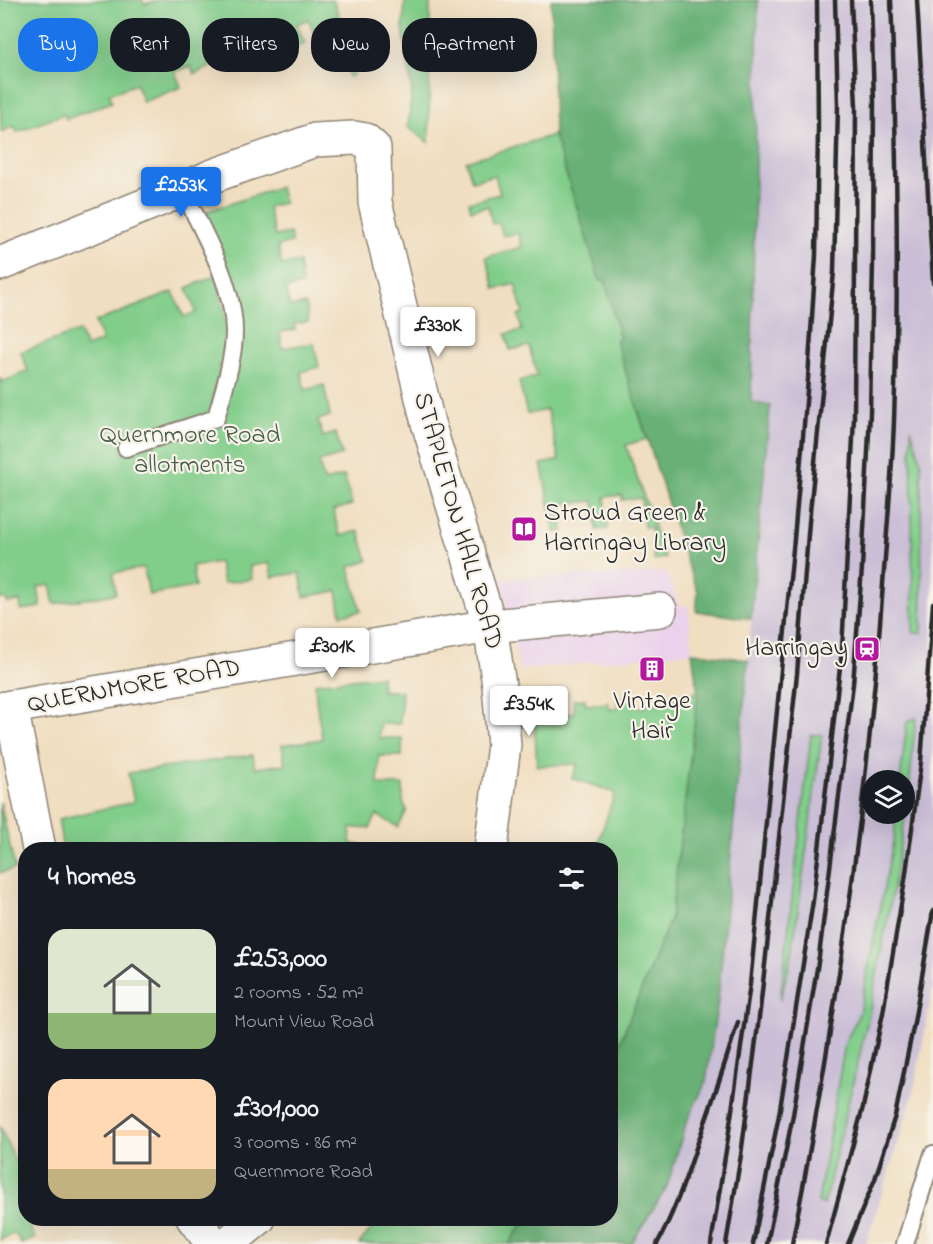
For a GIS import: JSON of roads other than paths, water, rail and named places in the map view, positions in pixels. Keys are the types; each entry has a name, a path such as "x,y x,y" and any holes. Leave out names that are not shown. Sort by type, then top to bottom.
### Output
{"street":[{"name":"STAPLETON HALL ROAD","path":"183,190 210,177 315,140 354,138 365,140 374,148 375,202 428,423 490,626 500,685 504,745 492,842"},
{"path":"0,264 183,190"},
{"name":"QUERNMORE ROAD","path":"6,708 490,626 660,610"},
{"path":"6,708 37,842"},
{"path":"199,1226 213,1244"},
{"path":"227,1244 249,1226"}],"lane":[{"path":"126,448 216,418 228,375 234,334 232,306 219,267 183,190"},
{"path":"905,1244 933,1154"}],"railway":[{"path":"711,1244 750,984 808,379 816,255 817,0"},
{"path":"726,1244 741,1155 760,1010 797,674 809,522 834,272 838,106 835,0"},
{"path":"753,1244 779,1115 813,901 842,650 854,418 856,107 851,0"},
{"path":"767,1244 793,1115 819,956 853,684 870,413 874,103 871,0"},
{"path":"792,1244 808,1162 848,916 868,750 883,584 896,368 896,158 891,0"},
{"path":"917,0 933,283"},
{"path":"826,1244 863,1107 883,1013 905,880 921,762 933,603"},
{"path":"848,1244 875,1179 895,1116 933,911"},
{"path":"657,1244 684,1183 738,1022"}],"place":[{"name":"Stroud Green & Harringay Library","path":"524,529"},
{"name":"Harringay","path":"867,649"},
{"name":"Vintage Hair","path":"652,669"}],"park label":[{"name":"Quernmore Road allotments","path":"190,451"}]}
